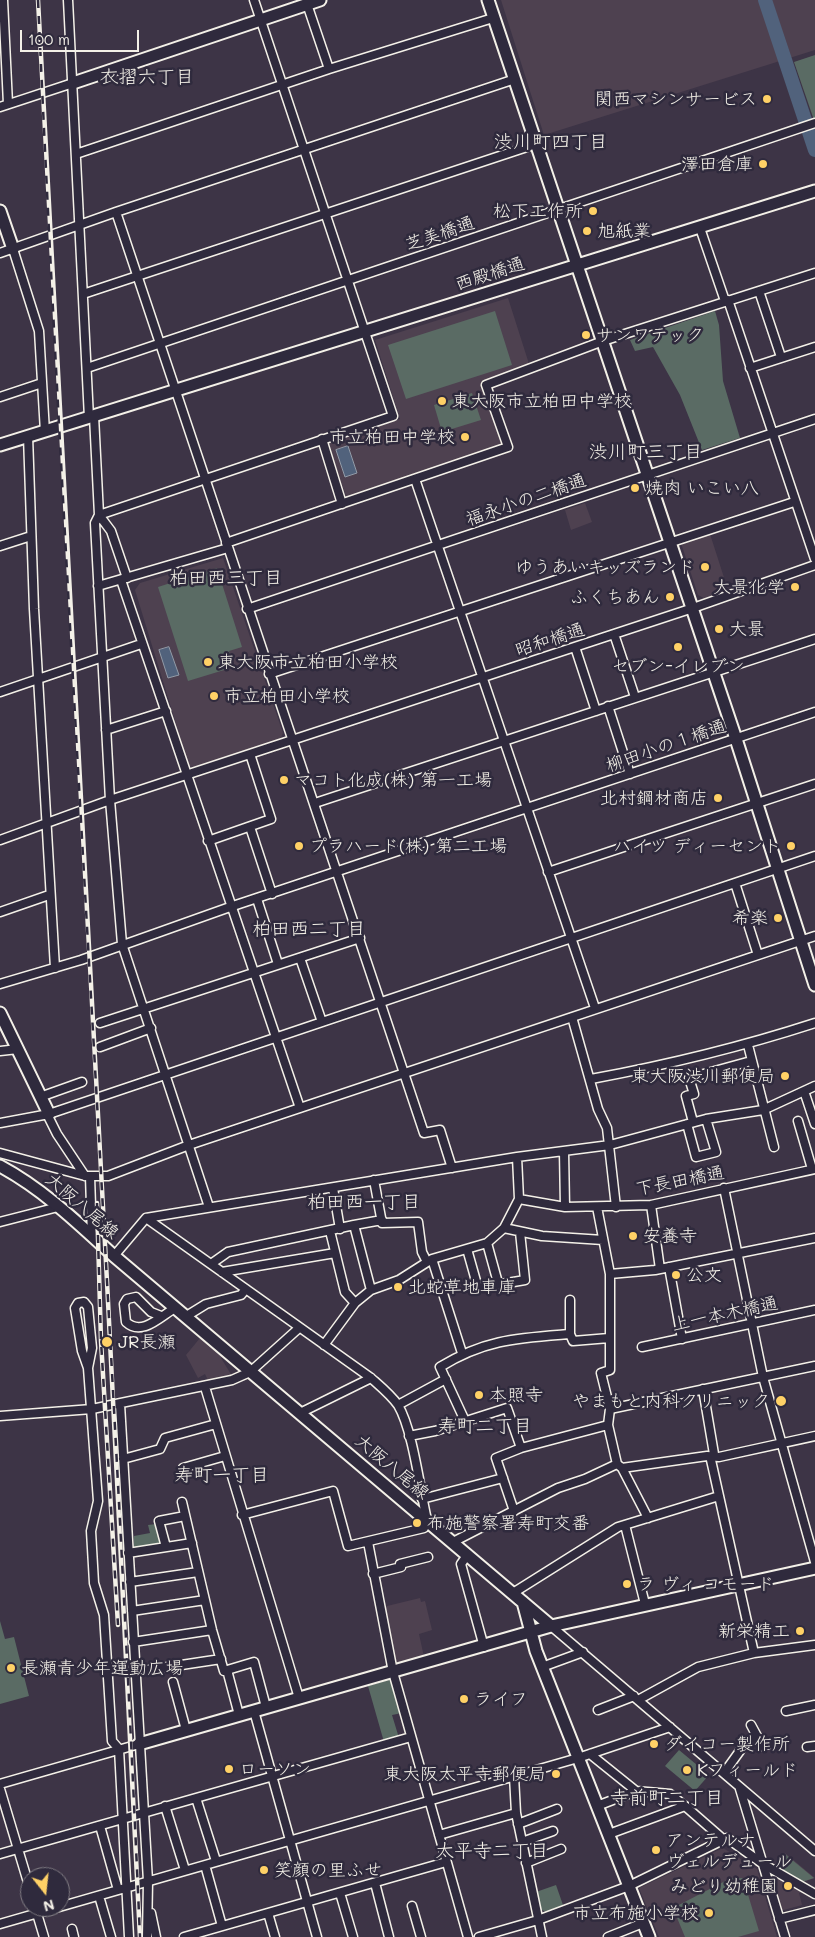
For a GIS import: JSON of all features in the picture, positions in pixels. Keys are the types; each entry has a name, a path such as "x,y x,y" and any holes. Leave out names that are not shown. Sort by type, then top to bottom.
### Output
{"street":[{"path":"3,0 4,106 320,0"},
{"path":"68,0 78,225 99,515 95,523 110,800 122,944 209,1207"},
{"path":"99,515 393,416 350,281 254,0"},
{"path":"488,0 736,739 815,985"},
{"path":"307,4 329,69"},
{"path":"76,154 329,69 493,18"},
{"path":"0,253 116,212 514,79"},
{"name":"芝美橋通","path":"87,368 813,124"},
{"path":"83,294 536,144"},
{"name":"西殿橋通","path":"0,445 576,264 815,192"},
{"path":"0,211 39,331 45,432"},
{"path":"116,212 424,1133 440,1130 452,1168"},
{"path":"700,228 727,301 815,559"},
{"path":"98,586 227,545 508,447 486,385 603,341 815,273"},
{"path":"759,291 781,358"},
{"path":"750,368 815,347"},
{"path":"0,397 42,383"},
{"name":"福永小の二橋通","path":"248,609 815,419"},
{"path":"28,436 38,679 49,895 53,924 55,968"},
{"path":"322,439 342,504"},
{"path":"414,479 595,1008"},
{"path":"269,674 794,502"},
{"path":"99,515 111,531 141,644 146,649 230,907 300,1108"},
{"path":"0,546 31,536"},
{"name":"昭和橋通","path":"0,840 110,800 692,608 815,565"},
{"path":"614,634 635,697"},
{"path":"315,803 815,639"},
{"path":"0,692 141,644"},
{"path":"575,647 596,710"},
{"path":"608,706 630,774"},
{"path":"106,730 166,711"},
{"name":"柳田小の１橋通","path":"0,984 55,968 230,907 815,712"},
{"path":"208,841 271,820 250,754"},
{"path":"548,872 815,784"},
{"path":"250,827 272,894"},
{"path":"0,1123 48,1114 815,856"},
{"path":"735,883 758,954"},
{"path":"0,912 49,895"},
{"path":"257,899 278,964"},
{"path":"2,1167 4,1154 88,1176 108,1176 189,1145 815,936"},
{"path":"100,1023 360,938"},
{"path":"300,958 322,1022"},
{"path":"0,1013 57,1134 88,1176 92,1236"},
{"path":"572,1017 610,1145 616,1207"},
{"path":"591,1079 654,1068 748,1045 815,1023"},
{"path":"100,1046 151,1028"},
{"path":"748,1045 763,1110 774,1147"},
{"path":"0,1051 18,1049"},
{"path":"706,1119 716,1152 696,1157 686,1096 694,1094 689,1078 751,1061"},
{"path":"40,1097 82,1082"},
{"path":"114,1256 146,1218 517,1157 610,1145 706,1119 763,1110 815,1086"},
{"path":"804,1091 815,1124"},
{"path":"798,1121 814,1169"},
{"path":"564,1151 565,1207"},
{"path":"324,1345 355,1303 371,1290 399,1280 429,1261 487,1243 504,1228 519,1199 517,1157"},
{"name":"大阪八尾線","path":"2,1167 26,1181 58,1206 250,1372 551,1626"},
{"name":"下長田橋通","path":"519,1199 565,1207 651,1205 814,1169"},
{"path":"374,1180 382,1223 418,1222 422,1252 429,1261 462,1353"},
{"path":"333,1188 340,1229"},
{"path":"724,1188 763,1377 815,1562"},
{"path":"651,1205 660,1269"},
{"path":"0,1222 58,1206"},
{"path":"597,1207 610,1274 610,1370 601,1373 610,1409 608,1425 619,1466 648,1518"},
{"path":"146,1218 371,1378 398,1405 409,1436 427,1520 424,1528 348,1546 333,1491 242,1515"},
{"path":"211,1264 228,1252 382,1220"},
{"path":"354,1225 371,1290"},
{"path":"504,1228 569,1239 603,1240"},
{"path":"330,1231 345,1292 355,1303"},
{"path":"467,1249 478,1288 498,1283 525,1280 520,1232"},
{"path":"610,1274 660,1269 815,1238"},
{"path":"487,1243 498,1283"},
{"path":"222,1272 335,1252"},
{"path":"669,1267 682,1339"},
{"path":"186,1316 206,1304 241,1295 246,1290"},
{"path":"161,1316 151,1312 136,1297 127,1299 124,1304 126,1322 134,1327 150,1325 175,1308"},
{"path":"570,1300 570,1334 573,1341 609,1338"},
{"path":"88,1368 92,1348 88,1307 84,1302 78,1302 75,1308 82,1351 88,1368 98,1501 91,1532 94,1583 104,1614 112,1741 119,1750 123,1819 122,1889 129,1937"},
{"name":"上一本木橋通","path":"642,1347 815,1310"},
{"path":"0,1416 92,1409 232,1380 250,1372 299,1328"},
{"path":"465,1421 440,1367 462,1353 493,1342 570,1334"},
{"path":"610,1409 815,1366"},
{"path":"300,1413 371,1378"},
{"path":"398,1405 446,1379"},
{"path":"205,1387 242,1515 299,1698"},
{"path":"703,1389 714,1454 711,1460 754,1653"},
{"path":"120,1404 143,1812 148,1885 156,1937"},
{"path":"409,1436 507,1408 521,1448"},
{"path":"123,1459 160,1449 165,1438 216,1424"},
{"path":"514,1511 496,1458 521,1448 608,1425"},
{"path":"453,1542 558,1488 619,1466 712,1457 815,1436"},
{"path":"183,1468 225,1456"},
{"path":"422,1499 503,1478"},
{"path":"513,1593 618,1527 719,1496"},
{"path":"182,1502 212,1630 239,1715"},
{"path":"166,1547 159,1521 185,1516"},
{"path":"625,1525 645,1604"},
{"path":"368,1542 393,1672 468,1937"},
{"path":"128,1553 192,1543"},
{"path":"468,1554 461,1564 484,1647"},
{"path":"373,1574 401,1568 400,1564 428,1557"},
{"path":"0,1784 266,1707 484,1647 551,1626 815,1568"},
{"path":"130,1582 198,1572"},
{"path":"132,1611 205,1600"},
{"path":"523,1602 542,1667 584,1756 597,1806 649,1937"},
{"path":"551,1626 815,1851"},
{"path":"133,1642 212,1630"},
{"path":"598,1710 636,1698 698,1667 754,1653 815,1645"},
{"path":"542,1667 583,1652"},
{"path":"135,1672 221,1659"},
{"path":"226,1670 254,1662 266,1707"},
{"path":"173,1682 186,1730"},
{"path":"786,1711 815,1705"},
{"path":"254,1711 317,1937"},
{"path":"751,1725 762,1746 772,1743"},
{"path":"70,1902 122,1889 148,1885 185,1870 584,1756 670,1727"},
{"path":"0,1854 411,1737"},
{"path":"724,1773 742,1748 758,1738"},
{"path":"584,1756 636,1791"},
{"path":"514,1776 516,1813 542,1937"},
{"path":"0,1789 23,1867"},
{"path":"740,1789 784,1937"},
{"path":"597,1806 636,1791 670,1794 724,1840"},
{"path":"196,1798 216,1861"},
{"path":"165,1806 185,1870"},
{"path":"609,1834 686,1806"},
{"path":"518,1824 557,1809"},
{"path":"438,1835 516,1813"},
{"path":"100,1826 122,1889"},
{"path":"522,1842 553,1831"},
{"path":"479,1937 538,1920 629,1886 727,1838 762,1864 815,1894"},
{"path":"526,1863 561,1849"},
{"path":"184,1937 446,1862"},
{"path":"205,1865 222,1926"},
{"path":"375,1883 389,1937"},
{"path":"147,1937 148,1885"},
{"path":"340,1893 353,1937"},
{"path":"99,1896 111,1937"},
{"path":"412,1906 421,1937"},
{"path":"779,1919 815,1910"},
{"path":"268,1913 275,1937"},
{"path":"0,1924 20,1916"},
{"path":"38,1917 44,1937"},
{"path":"608,1937 643,1923"}],"shaded area":[{"path":"501,0 815,0 815,50 544,135"},
{"name":"東大阪市立柏田中学校","path":"508,298 530,367 484,383 504,445 346,496 328,443 400,419 375,340"},
{"path":"585,503 592,522 571,530 565,510"},
{"name":"ゆうあいキッズランド","path":"710,534 728,590 704,598 698,595 681,543"},
{"name":"東大阪市立柏田小学校","path":"223,558 283,733 280,740 197,768 189,766 135,590 140,583"},
{"path":"200,1338 223,1356 221,1358 232,1376 210,1384 205,1374 198,1378 186,1355"},
{"path":"420,1598 421,1602 425,1601 432,1630 419,1634 424,1657 396,1664 383,1607"},
{"name":"市立布施小学校","path":"723,1848 757,1869 777,1937 659,1937 639,1888"},
{"name":"みどり幼稚園","path":"785,1853 815,1878 802,1882 805,1891 799,1893 802,1905 780,1911 768,1871"}],"green space":[{"path":"815,55 815,119 814,120 794,62"},
{"path":"495,311 512,365 406,399 388,345"},
{"path":"715,311 719,325 723,381 740,438 702,450 680,395 653,347 635,351 630,340"},
{"path":"472,393 481,420 442,432 434,405"},
{"path":"217,568 242,647 229,651 234,667 188,681 158,587"},
{"path":"156,1524 160,1544 158,1546 134,1549 134,1536 150,1533 148,1525"},
{"name":"長瀬青少年運動広場","path":"0,1621 5,1639 14,1637 29,1696 0,1704"},
{"path":"392,1679 402,1713 392,1715 399,1738 384,1742 368,1686"},
{"name":"Kフィールド","path":"679,1750 709,1775 695,1791 665,1766"},
{"path":"785,1854 814,1878 802,1882 803,1887 771,1869"},
{"path":"731,1878 743,1878 759,1931 738,1937 685,1937 673,1908"},
{"path":"556,1885 563,1905 546,1912 540,1909 536,1892"}],"water":[{"path":"348,446 357,473 345,477 336,450"},
{"path":"169,647 179,675 168,678 159,650"}],"waterway":[{"path":"765,0 815,150"}],"railway":[{"path":"38,0 62,484 129,1695 140,1937"},
{"path":"97,1203 101,1341 118,1625"}],"place":[{"name":"関西マシンサービス","path":"767,99"},
{"name":"澤田倉庫","path":"763,164"},
{"name":"松下工作所","path":"593,211"},
{"name":"旭紙業","path":"587,231"},
{"name":"サンワテック","path":"586,335"},
{"name":"東大阪市立柏田中学校","path":"442,401"},
{"name":"市立柏田中学校","path":"465,437"},
{"name":"焼肉 いこい八","path":"635,488"},
{"name":"ゆうあいキッズランド","path":"705,567"},
{"name":"大景化学","path":"795,587"},
{"name":"ふくちあん","path":"670,597"},
{"name":"大景","path":"719,629"},
{"name":"セブン-イレブン","path":"678,647"},
{"name":"東大阪市立柏田小学校","path":"208,662"},
{"name":"市立柏田小学校","path":"214,696"},
{"name":"マコト化成(株) 第一工場","path":"284,780"},
{"name":"北村鋼材商店","path":"718,798"},
{"name":"プラハード(株) 第二工場","path":"299,846"},
{"name":"ハイツ ディーセント","path":"791,846"},
{"name":"希楽","path":"778,918"},
{"name":"東大阪渋川郵便局","path":"785,1076"},
{"name":"安養寺","path":"633,1236"},
{"name":"公文","path":"676,1275"},
{"name":"北蛇草地車庫","path":"398,1287"},
{"name":"JR長瀬","path":"107,1342"},
{"name":"本照寺","path":"479,1395"},
{"name":"やまもと内科クリニック","path":"781,1401"},
{"name":"布施警察署寿町交番","path":"417,1523"},
{"name":"ラ ヴィ コモード","path":"627,1584"},
{"name":"新栄精工","path":"800,1631"},
{"name":"長瀬青少年運動広場","path":"11,1668"},
{"name":"ライフ","path":"464,1699"},
{"name":"ダイコー製作所","path":"654,1744"},
{"name":"ローソン","path":"229,1769"},
{"name":"Kフィールド","path":"687,1770"},
{"name":"東大阪太平寺郵便局","path":"556,1774"},
{"name":"アンテルナ ヴェルデュール","path":"656,1850"},
{"name":"笑顔の里ふせ","path":"264,1870"},
{"name":"みどり幼稚園","path":"788,1886"},
{"name":"市立布施小学校","path":"709,1913"}],"district":[{"name":"衣摺六丁目","path":"147,77"},
{"name":"渋川町四丁目","path":"551,142"},
{"name":"渋川町三丁目","path":"646,452"},
{"name":"柏田西三丁目","path":"226,578"},
{"name":"柏田西二丁目","path":"309,929"},
{"name":"柏田西一丁目","path":"364,1202"},
{"name":"寿町二丁目","path":"485,1426"},
{"name":"寿町一丁目","path":"222,1475"},
{"name":"寺前町二丁目","path":"667,1798"},
{"name":"太平寺二丁目","path":"492,1851"}]}
